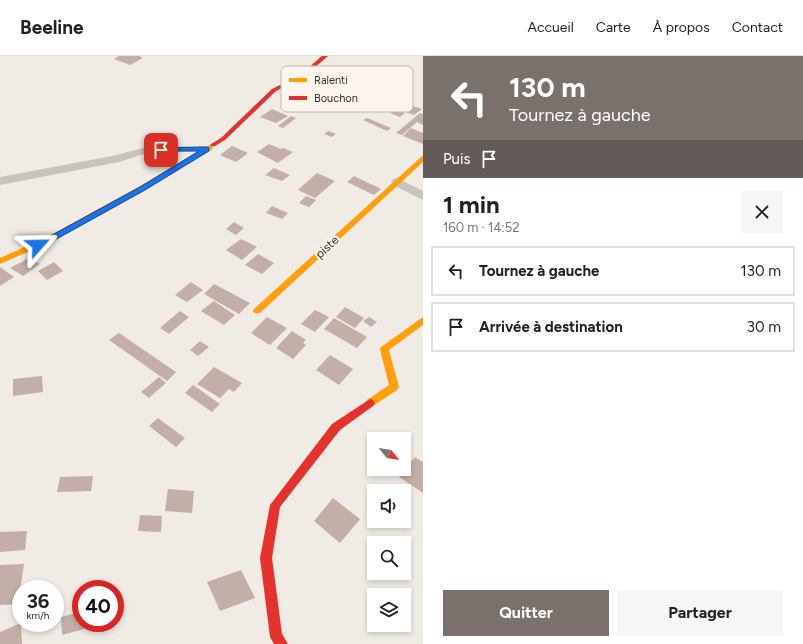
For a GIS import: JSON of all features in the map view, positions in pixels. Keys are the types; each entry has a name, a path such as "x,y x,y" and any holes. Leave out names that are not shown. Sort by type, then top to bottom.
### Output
{"street":[{"path":"314,66 325,56"},
{"path":"0,261 50,239 142,188 207,149 223,139 274,90 281,86"},
{"path":"0,181 119,158 146,150 207,149"},
{"name":"piste","path":"257,311 423,158"},
{"path":"397,182 423,196"},
{"path":"282,644 276,637 266,558 275,505 336,427 394,387 384,348 423,320"}],"building":[{"path":"119,56 139,56 143,58 130,65 114,59"},
{"path":"413,106 422,109 414,115 406,112 413,112"},
{"path":"272,109 288,116 276,123 260,117"},
{"path":"402,112 405,113 400,117 390,113"},
{"path":"420,113 423,114 423,125 417,122 402,135 396,133"},
{"path":"291,116 296,118 283,128 278,126"},
{"path":"367,118 391,128 387,131 363,120"},
{"path":"411,128 423,133 423,144 403,136"},
{"path":"328,131 336,134 332,137 324,134"},
{"path":"269,144 293,152 278,163 257,152"},
{"path":"232,146 248,153 236,162 220,155"},
{"path":"274,168 290,175 282,181 265,175"},
{"path":"317,173 335,181 315,198 298,190"},
{"path":"354,176 381,189 374,195 347,182"},
{"path":"306,196 316,200 309,207 299,203"},
{"path":"272,206 288,213 282,219 266,213"},
{"path":"234,222 244,228 236,235 226,229"},
{"path":"241,239 257,247 242,260 226,250"},
{"path":"258,254 274,263 262,274 245,265"},
{"path":"29,258 40,264 23,276 10,268"},
{"path":"54,262 63,271 47,280 38,271"},
{"path":"0,267 14,277 0,286"},
{"path":"191,282 203,290 187,302 175,295"},
{"path":"214,284 250,303 239,314 204,294"},
{"path":"214,301 235,315 224,325 201,311"},
{"path":"345,307 364,318 355,328 336,317"},
{"path":"315,310 329,317 315,332 301,324"},
{"path":"180,311 189,317 169,334 160,328"},
{"path":"267,317 287,328 270,345 251,333"},
{"path":"369,317 377,322 371,327 363,321"},
{"path":"334,318 367,337 357,348 324,329"},
{"path":"292,331 306,340 303,343 306,345 293,359 276,348"},
{"path":"119,333 176,372 167,381 109,340"},
{"path":"200,341 209,347 198,356 190,350"},
{"path":"330,355 353,369 339,385 316,370"},
{"path":"214,367 242,383 234,392 229,389 220,398 197,384"},
{"path":"42,376 43,392 13,396 13,379"},
{"path":"159,377 166,383 149,398 141,392"},
{"path":"193,385 220,404 212,412 185,393"},
{"path":"158,418 185,438 176,447 149,426"},
{"path":"415,457 423,462 423,493 399,477 411,476 411,462"},
{"path":"93,476 91,491 57,492 60,477"},
{"path":"168,489 194,491 192,513 165,511"},
{"path":"333,498 360,519 340,543 314,521"},
{"path":"140,515 162,516 161,532 138,531"},
{"path":"27,531 25,550 0,552 0,532"},
{"path":"24,564 22,580 12,580 12,604 0,605 0,565"},
{"path":"241,570 255,598 220,611 207,582"},
{"path":"72,614 73,632 62,635 62,632 64,632 64,616"},
{"path":"12,627 12,632 21,632 22,644 0,644 0,632"}],"traffic: slow":[{"path":"0,261 50,239 142,188 213,145"},
{"path":"257,311 423,158"},
{"path":"370,403 394,387 384,349 423,320"}],"traffic: jam":[{"path":"314,66 325,56"},
{"path":"213,145 223,139 274,90 281,86"},
{"path":"282,644 276,637 266,558 275,505 336,427 370,403"}],"route":[{"path":"38,245 142,188 207,149 161,150"}]}
